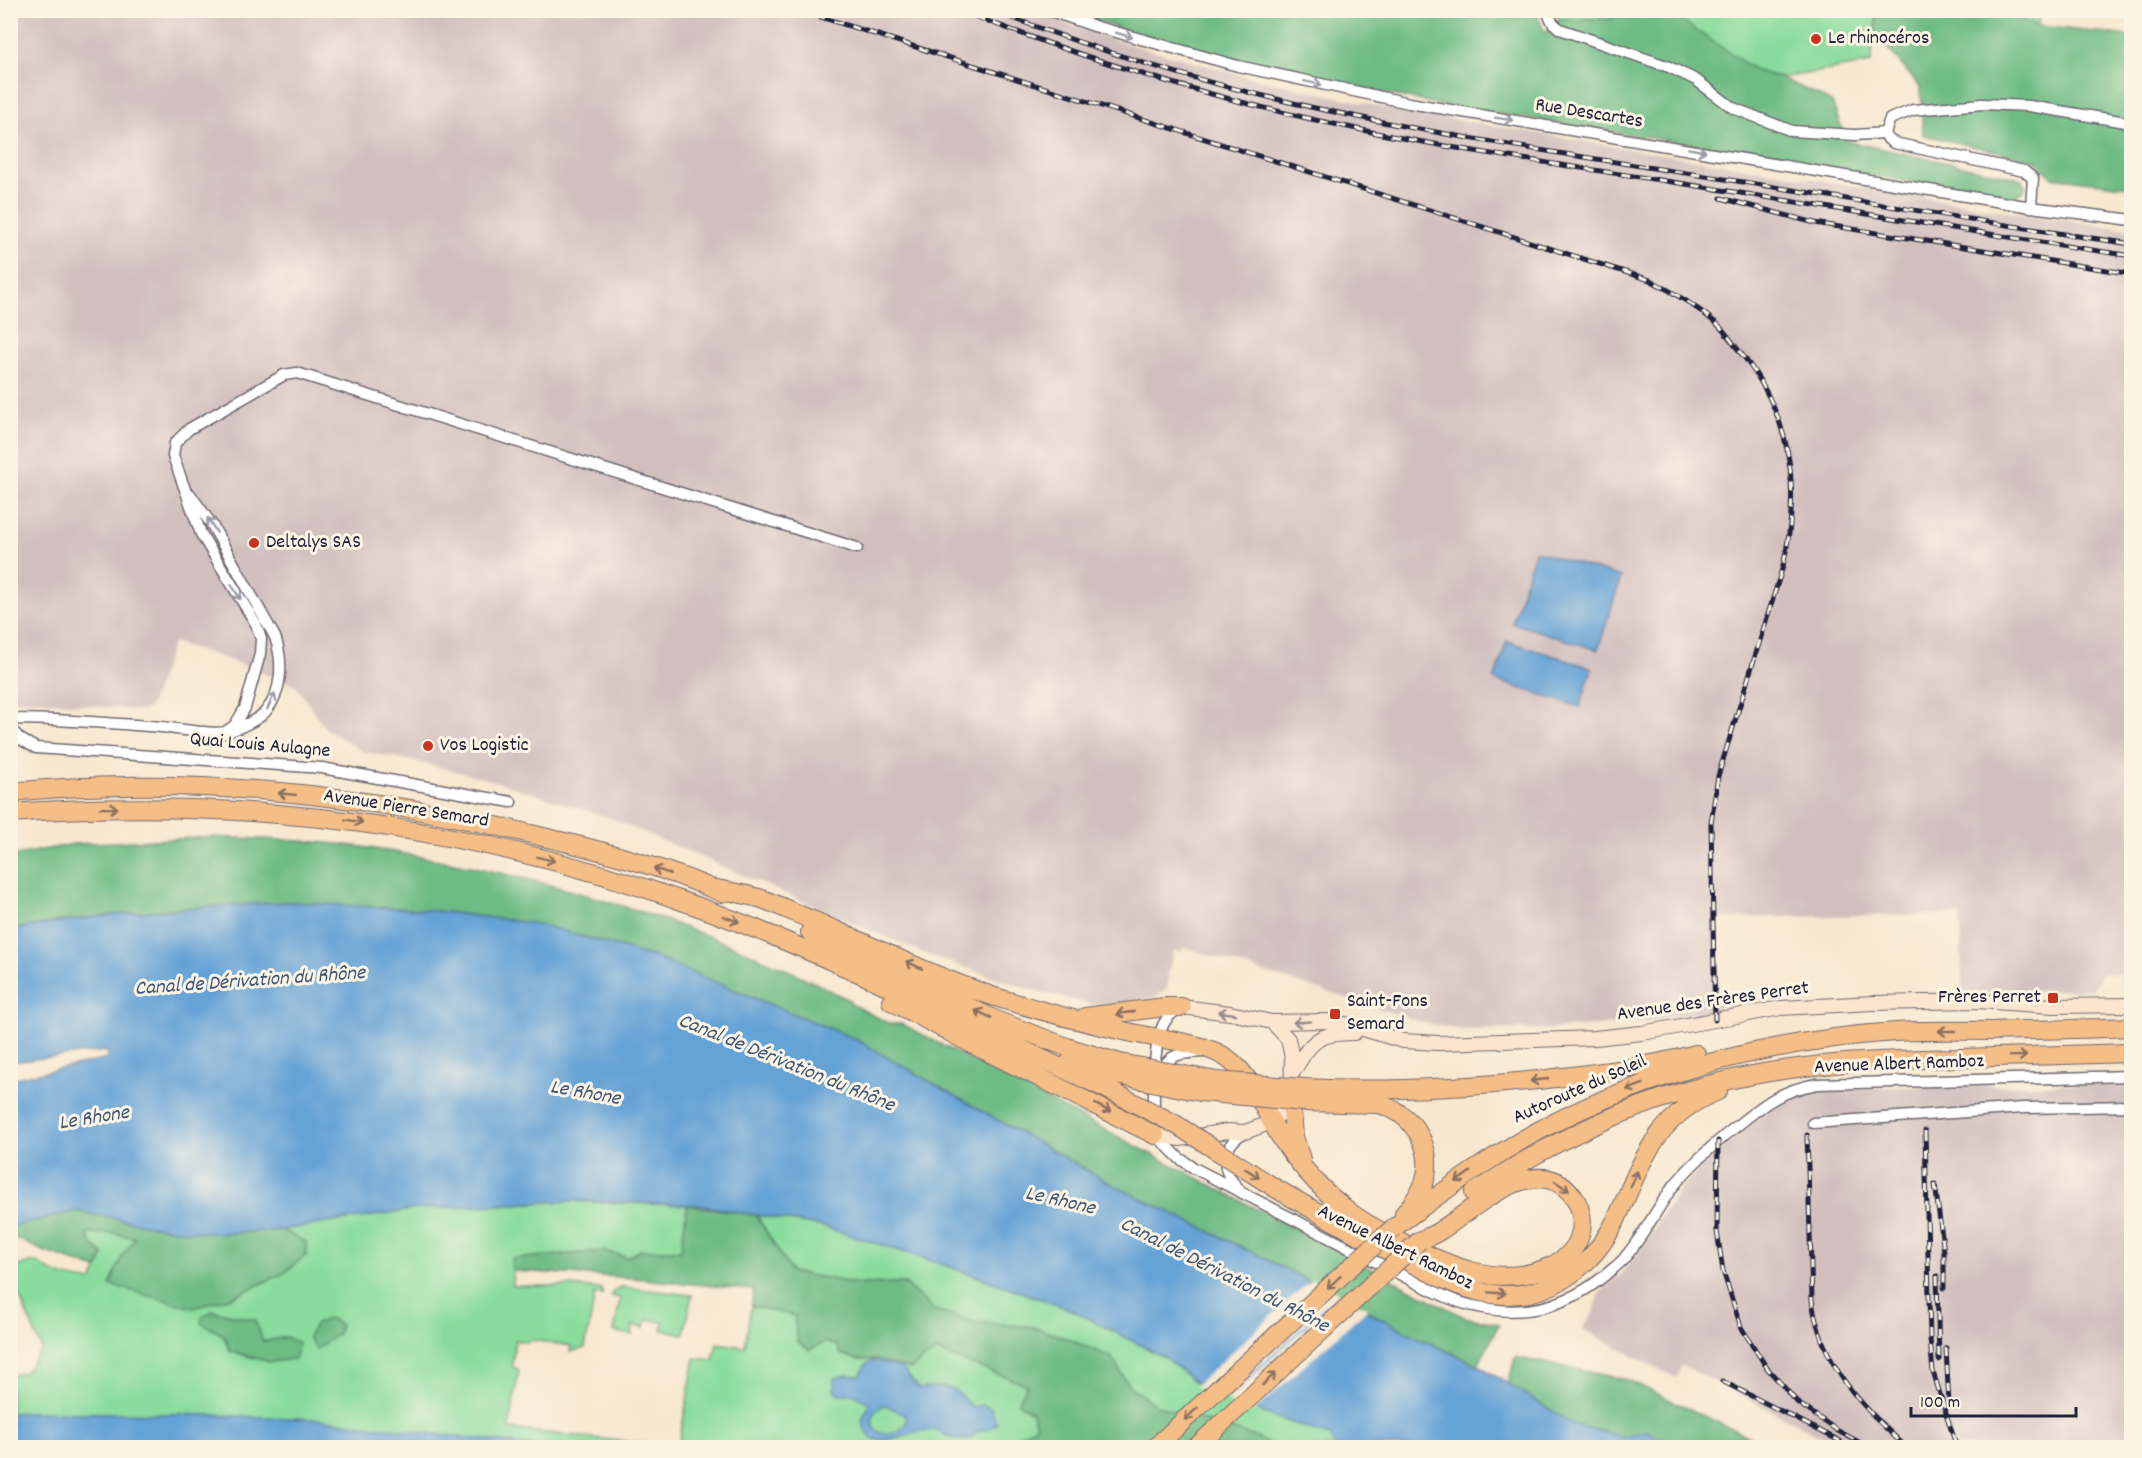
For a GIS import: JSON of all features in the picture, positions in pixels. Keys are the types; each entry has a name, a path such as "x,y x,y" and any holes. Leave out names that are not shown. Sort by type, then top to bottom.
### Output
{"highway":[{"name":"Avenue Pierre Semard","path":"14,790 187,788 269,792 340,799 459,817 503,827 612,855 711,888"},
{"name":"Avenue Pierre Semard","path":"10,813 156,807 223,810 342,819 427,832 562,863 632,883 779,939"},
{"path":"10,825 34,823 50,810"},
{"path":"711,888 760,899 959,984 1069,1018 1212,1051 1225,1057 1239,1068 1280,1137 1305,1169 1334,1200 1368,1224 1438,1260 1470,1272 1490,1276 1528,1274 1547,1268 1572,1251 1578,1240 1581,1215 1573,1196 1560,1183 1546,1179 1528,1180 1494,1194 1419,1242"},
{"path":"711,888 819,936 998,1021 1057,1044 1116,1076 1175,1124 1275,1188 1356,1234 1453,1282 1487,1293 1510,1294 1532,1291 1566,1278 1581,1267 1597,1252 1615,1222 1648,1149 1680,1112 1702,1098 1721,1090 1792,1069"},
{"path":"779,939 827,957 975,1028 1045,1054 1116,1076 1216,1081 1300,1096 1378,1104 1401,1114 1414,1126 1425,1150 1427,1163 1426,1177 1418,1194 1393,1228"},
{"path":"779,939 970,1043 1155,1135"},
{"path":"1069,1018 1182,1007"},
{"name":"Autoroute du Soleil","path":"1154,1448 1393,1228 1476,1167 1520,1140 1626,1090 1704,1064 1759,1051 1845,1036 1897,1032 2132,1027"},
{"path":"1300,1096 1522,1082 1645,1067 1755,1039 1823,1029 1867,1028 1897,1032"},
{"name":"Autoroute du Soleil","path":"1195,1448 1419,1242 1433,1223 1485,1185 1533,1156 1580,1132 1650,1103 1695,1089 1739,1077 1792,1069 1875,1060 2132,1053"},
{"path":"1300,1096 1294,1137 1305,1169"}],"street":[{"name":"Rue Descartes","path":"1048,10 1105,29 1238,66 1409,103 2031,207 2132,220"},
{"path":"1545,10 1553,24 1560,29 1669,67 1696,80 1733,108 1763,121 1792,131 1855,135 1885,133"},
{"path":"2031,207 2033,178 2024,171 1894,143 1885,133 1890,119 1913,110 1982,104 2029,106 2132,123"},
{"path":"225,733 236,725 244,708 260,654 261,639 256,624 201,534 173,456 175,444 189,429 284,375 297,373 857,548"},
{"path":"10,718 93,721 225,733 246,725 266,712 278,686 281,661 279,650 212,525 183,484"},
{"name":"Quai Louis Aulagne","path":"10,728 20,739 36,748 322,768 511,802"},
{"name":"Avenue des Frères Perret","path":"1372,1033 1421,1043 1546,1041 1642,1033 1781,1008 1978,1001 2053,1006 2132,1005"},
{"path":"1245,1132 1228,1131 1180,1139 1155,1135 1154,1084 1159,1038 1166,1020 1182,1007 1230,1013 1272,1022 1326,1021 1350,1025 1372,1033"},
{"path":"1246,1195 1232,1181 1227,1172 1224,1160 1230,1146 1245,1132 1272,1122 1300,1096 1291,1074 1292,1058 1288,1039 1272,1022"},
{"path":"1291,1074 1305,1052 1321,1038 1336,1033 1372,1033"},
{"path":"1154,1084 1164,1064 1172,1057 1212,1051"},
{"name":"Avenue Albert Ramboz","path":"1155,1135 1185,1163 1223,1185 1415,1282 1450,1298 1478,1307 1530,1310 1572,1298 1592,1287 1626,1257 1673,1187 1705,1151 1763,1105 1795,1088 1829,1084 2132,1076"},
{"path":"1813,1123 2023,1107 2132,1106"}],"shaded area":[{"path":"10,11 1031,11 1118,41 1237,74 1385,108 2131,230 2131,991 2118,974 2102,974 2093,989 1962,993 1960,914 1716,918 1720,1011 1637,1022 1634,1014 1623,1013 1619,1024 1550,1029 1459,1030 1422,1022 1183,947 1181,952 1174,950 1167,988 1155,998 1096,1006 1026,988 925,954 610,818 491,780 409,760 364,752 325,728 296,686 224,658 173,642 150,707 142,711 38,700 11,700"},
{"path":"2131,1083 2131,1447 1842,1447 1682,1365 1676,1378 1582,1329 1592,1315 1600,1292 1620,1275 1640,1251 1684,1185 1710,1158 1765,1113 1790,1096 1819,1089"}],"green space":[{"path":"1535,10 1545,33 1559,19 1611,19 1631,11 1667,11 1757,71 1781,78 1832,102 1846,141 2014,177 2025,185 2024,191 2010,198 1998,197 1666,140 1441,105 1277,71 1128,31 1064,11"},
{"path":"1978,10 2009,14 2038,26 2131,36 2131,187 2052,177 2035,160 1923,135 1921,88 1875,33 1877,11"},
{"path":"1554,11 1631,11 1611,19 1559,19"},
{"path":"1667,11 1877,11 1871,63 1781,78 1757,71"},
{"path":"1978,11 2039,11 2038,26 2009,14"},
{"path":"214,837 343,844 482,869 590,896 696,932 799,975 890,1024 902,1024 1464,1317 1499,1324 1478,1365 1421,1339 1256,1254 1109,1183 855,1039 651,956 538,924 429,910 289,902 169,909 54,922 11,930 11,856 74,844"},
{"path":"568,1201 687,1205 682,1250 641,1250 627,1257 604,1251 512,1260 513,1286 569,1286 601,1289 603,1295 595,1294 585,1348 570,1352 571,1346 532,1340 527,1342 515,1340 512,1366 519,1370 509,1429 677,1447 531,1447 315,1419 176,1414 11,1413 11,1375 25,1372 42,1349 11,1277 11,1271 21,1265 36,1262 62,1276 92,1281 104,1255 91,1244 86,1234 114,1233 136,1238 121,1259 232,1297 284,1273 306,1255 306,1242 281,1230 417,1209","holes":["213,1311 255,1320 262,1342 286,1337 270,1362 230,1351"]},
{"path":"687,1205 756,1215 791,1272 857,1284 904,1283 934,1310 973,1322 1033,1327 1066,1338 1111,1357 1130,1387 1156,1405 1255,1437 1275,1447 999,1447 1036,1426 1032,1412 1018,1403 1027,1385 936,1351 911,1369 876,1360 859,1360 840,1354 838,1346 826,1342 809,1350 798,1342 795,1316 751,1306 754,1290 622,1277 512,1271 512,1259 604,1251 627,1257 641,1250 681,1250"},
{"path":"76,1211 169,1229 281,1230 306,1242 306,1255 284,1273 232,1297 193,1308 110,1285 121,1259 135,1238 114,1233 87,1234 91,1244 104,1255 97,1269 46,1252 14,1238 11,1227"},
{"path":"756,1215 824,1227 942,1264 1072,1310 1166,1358 1196,1383 1261,1412 1330,1436 1335,1447 1275,1447 1255,1437 1156,1405 1130,1387 1111,1357 1033,1327 973,1322 934,1310 904,1283 857,1284 791,1272"},
{"path":"621,1287 692,1295 684,1334 662,1330 663,1322 648,1319 644,1328 633,1325 632,1335 614,1332 620,1298 611,1296"},
{"path":"751,1306 796,1316 795,1325 838,1346 859,1360 876,1360 936,1351 1027,1385 1018,1403 1032,1412 1037,1426 1001,1447 678,1447 695,1358 713,1360 717,1343 745,1347"},
{"path":"213,1311 255,1320 263,1342 286,1337 299,1343 294,1359 270,1362 230,1351 225,1336 201,1323 203,1316"},
{"path":"328,1318 340,1324 338,1334 316,1349 308,1337 316,1324"},
{"path":"1515,1357 1628,1380 1770,1447 1680,1447 1646,1431 1623,1437 1573,1424 1508,1385"}],"water":[{"path":"1535,551 1621,577 1598,650 1512,623"},
{"path":"1507,641 1592,668 1580,707 1494,680"},
{"path":"289,902 429,910 538,924 651,956 855,1039 1109,1183 1256,1254 1421,1339 1478,1365 1573,1424 1623,1437 1646,1431 1680,1447 1335,1447 1330,1436 1261,1412 1196,1383 1166,1358 1072,1310 942,1264 824,1227 699,1205 568,1201 417,1209 281,1230 219,1234 169,1229 76,1211 11,1227 10,1079 107,1059 107,1051 11,1062 11,930 115,915"},
{"path":"876,1360 902,1368 919,1389 944,1387 954,1390 972,1407 983,1405 991,1408 997,1424 962,1440 949,1437 936,1430 918,1431 890,1440 876,1440 870,1436 862,1420 870,1403 852,1394 839,1394 834,1390 834,1378 847,1375 860,1376 866,1364","holes":["886,1405 905,1415 907,1421 901,1429 893,1433 883,1433 874,1429 872,1421 874,1414 882,1406"]},
{"path":"11,1413 315,1419 543,1447 11,1447"}],"pier":[{"path":"1312,1279 1339,1293 1223,1399 1195,1386"},
{"path":"1342,1295 1368,1308 1253,1412 1226,1400"}],"railway":[{"path":"799,10 1650,280 1676,294 1721,328 1755,372 1780,424 1791,478 1791,506 1789,536 1783,566 1718,776 1711,823 1715,1020"},
{"path":"959,10 1106,63 1156,78 1256,106 1357,129 1480,152 2132,256"},
{"path":"992,10 1083,43 1175,72 1269,97 1363,118 1524,147 2132,244"},
{"path":"1721,198 1815,223 2132,274"},
{"path":"1925,1131 1930,1339 1933,1372 1957,1448"},
{"path":"1807,1135 1812,1300 1817,1323 1824,1344 1845,1382 1874,1416 1907,1448"},
{"path":"1718,1141 1717,1231 1723,1271 1741,1327 1767,1368 1798,1403 1838,1431 1870,1448"},
{"path":"1935,1184 1944,1252 1944,1288"},
{"path":"1937,1276 1939,1360"},
{"path":"1946,1348 1949,1405"},
{"path":"1722,1381 1840,1441"}],"place":[{"name":"Le rhinocéros","path":"1816,39"},
{"name":"Deltalys SAS","path":"254,543"},
{"name":"Vos Logistic","path":"428,746"},
{"name":"Frères Perret","path":"2053,998"},
{"name":"Saint-Fons Semard","path":"1335,1014"}],"water label":[{"name":"Canal de Dérivation du Rhône","path":"250,982"},
{"name":"Canal de Dérivation du Rhône","path":"786,1064"},
{"name":"Le Rhone","path":"585,1094"},
{"name":"Le Rhone","path":"94,1119"},
{"name":"Le Rhone","path":"1060,1202"},
{"name":"Canal de Dérivation du Rhône","path":"1224,1276"}]}
